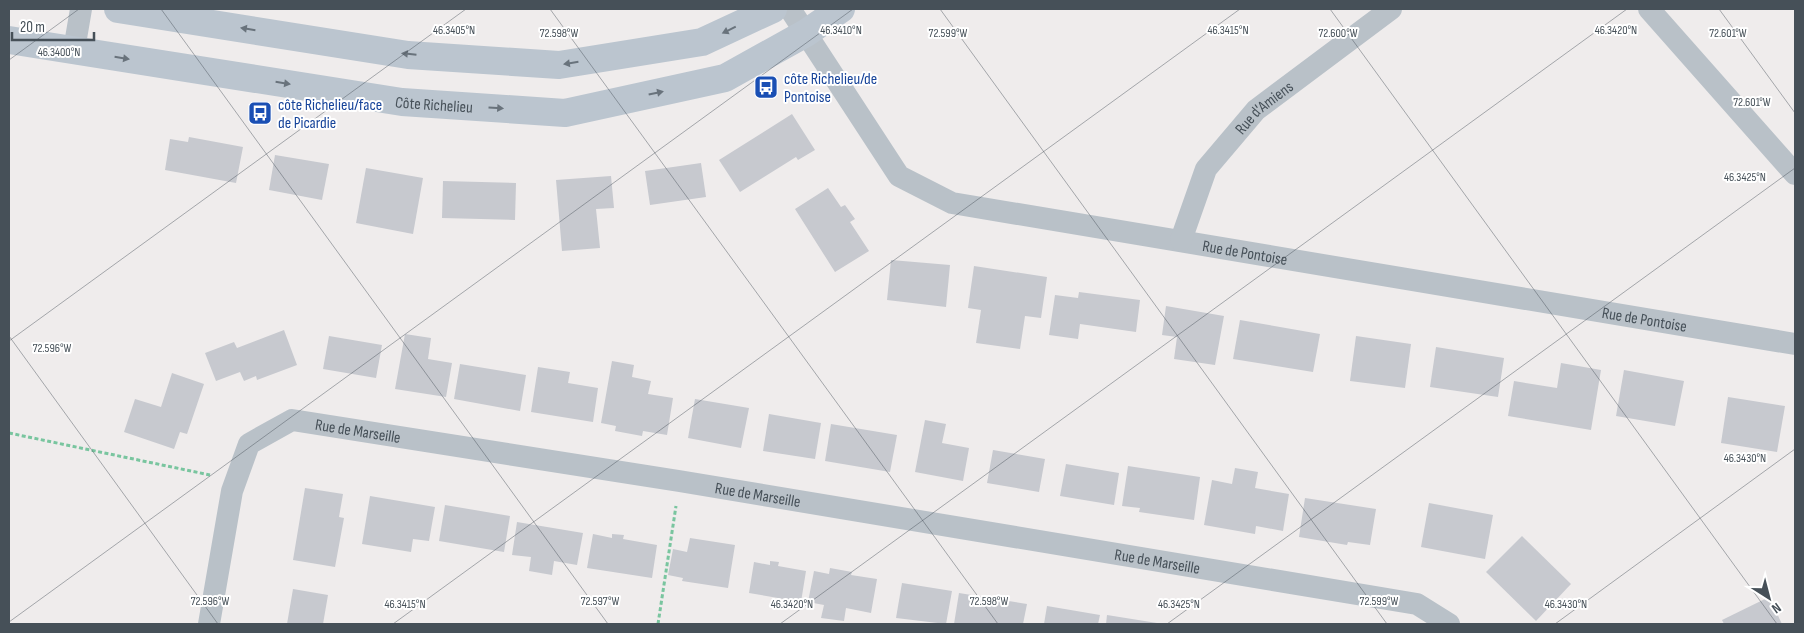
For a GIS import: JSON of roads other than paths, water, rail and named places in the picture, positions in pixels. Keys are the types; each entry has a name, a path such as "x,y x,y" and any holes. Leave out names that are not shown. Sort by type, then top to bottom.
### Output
{"street":[{"path":"74,50 81,9"},
{"path":"118,9 408,55 559,65 702,42 772,9"},
{"name":"Rue de Pontoise","path":"790,9 899,176 952,203 1795,344"},
{"name":"Côte Richelieu","path":"9,40 402,102 565,113 725,78 806,33 841,9"},
{"name":"Rue d'Amiens","path":"1181,240 1206,168 1256,110 1391,9"},
{"path":"1649,9 1795,174"},
{"name":"Rue de Marseille","path":"209,624 232,491 249,444 292,420 680,481 1417,604 1449,624"}],"place":[{"name":"côte Richelieu/de Pontoise","path":"766,87"},
{"name":"côte Richelieu/face de Picardie","path":"260,113"}]}
